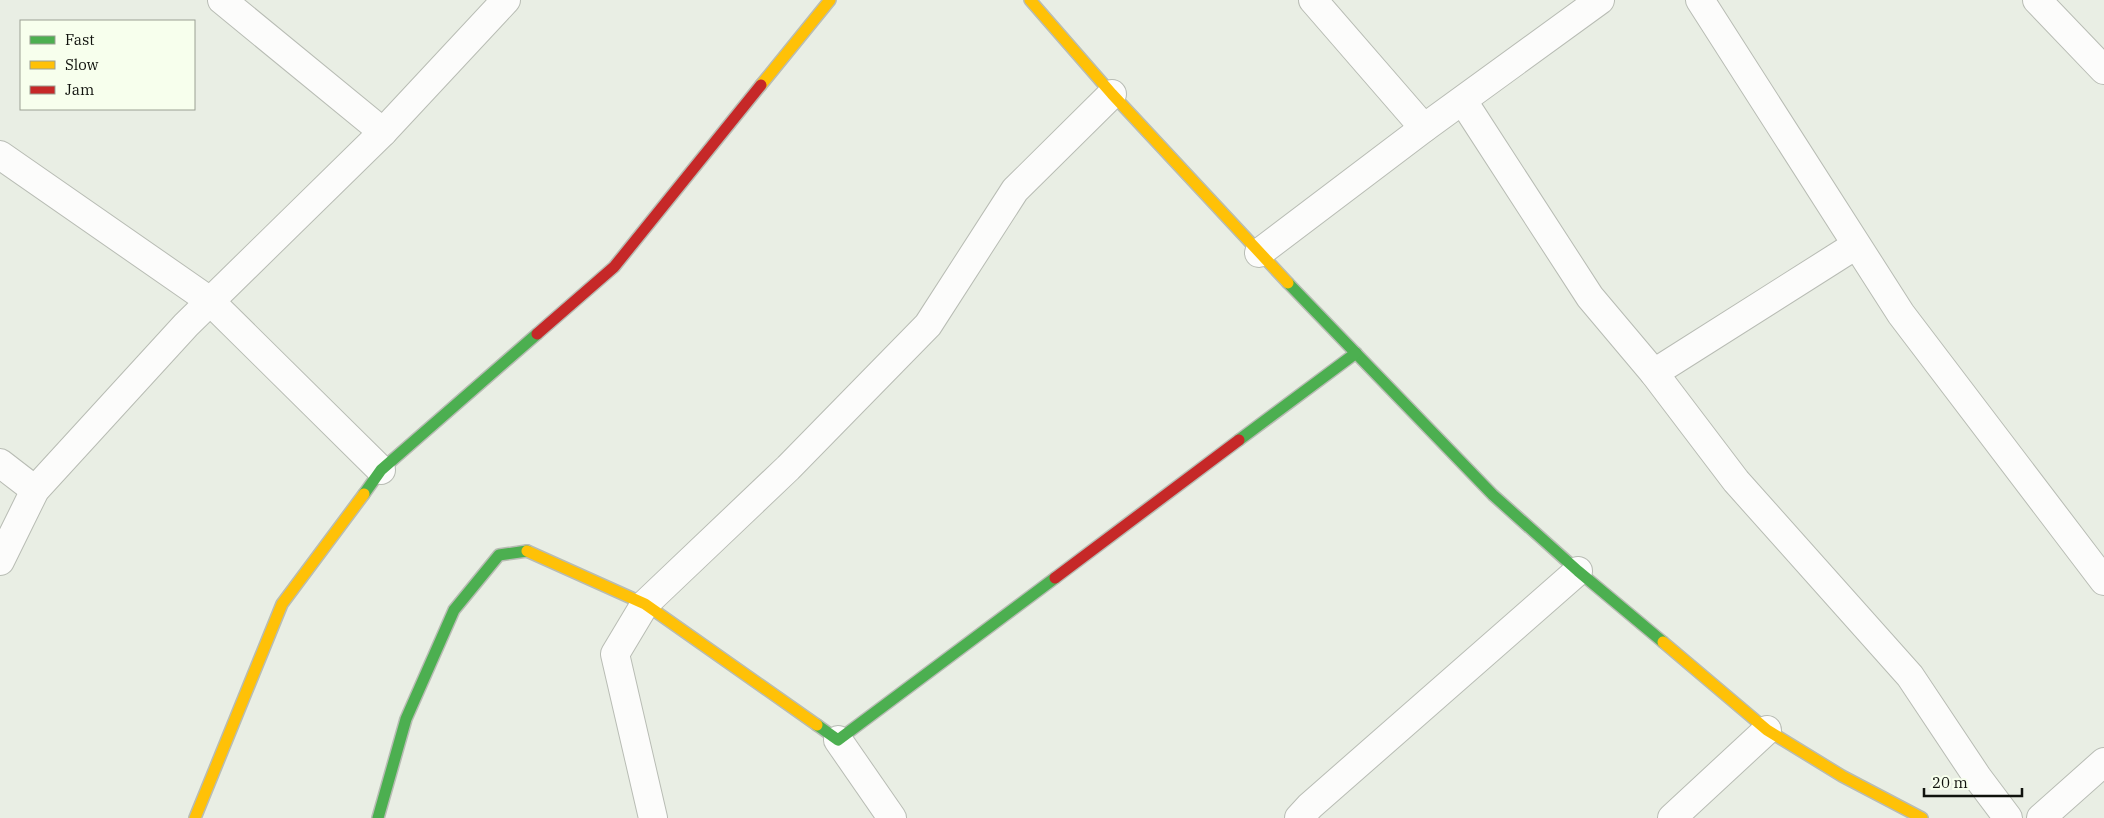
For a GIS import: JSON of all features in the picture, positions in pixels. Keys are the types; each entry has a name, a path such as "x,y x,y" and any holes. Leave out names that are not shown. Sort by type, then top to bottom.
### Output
{"street":[{"path":"222,0 383,132"},
{"path":"0,561 35,490 179,332 383,132 506,0"},
{"path":"195,818 282,604 381,470 614,267 830,0"},
{"path":"1030,0 1112,94 1259,253 1493,495 1578,571 1767,730 1842,776 1922,818"},
{"path":"1313,0 1424,128"},
{"path":"1259,253 1424,128 1600,0"},
{"path":"1700,0 1901,314 2104,581"},
{"path":"2037,0 2104,70"},
{"path":"653,818 615,654 645,604 788,468 928,325 1015,190 1112,94"},
{"path":"1463,101 1590,297 1654,374 1736,481 1910,676 1978,778 2008,818"},
{"path":"0,155 210,301 381,470"},
{"path":"1654,374 1856,245"},
{"path":"838,740 1356,353"},
{"path":"0,463 35,490"},
{"path":"378,818 406,719 454,610 499,556 530,551 645,604 838,740 892,818"},
{"path":"1299,818 1310,806 1578,571"},
{"path":"1672,818 1767,730"},
{"path":"2041,818 2104,762"}],"traffic: fast":[{"path":"1288,283 1493,495 1578,571 1663,642"},
{"path":"364,494 381,470 537,334"},
{"path":"1239,440 1356,353"},
{"path":"378,818 406,719 454,610 499,555 527,551"},
{"path":"817,725 838,740 1055,578"}],"traffic: slow":[{"path":"761,85 830,0"},
{"path":"1030,0 1112,94 1288,283"},
{"path":"195,818 282,604 364,494"},
{"path":"527,551 645,604 817,725"},
{"path":"1663,642 1767,730 1842,776 1922,818"}],"traffic: jam":[{"path":"537,334 614,267 761,85"},
{"path":"1055,578 1239,440"}]}
